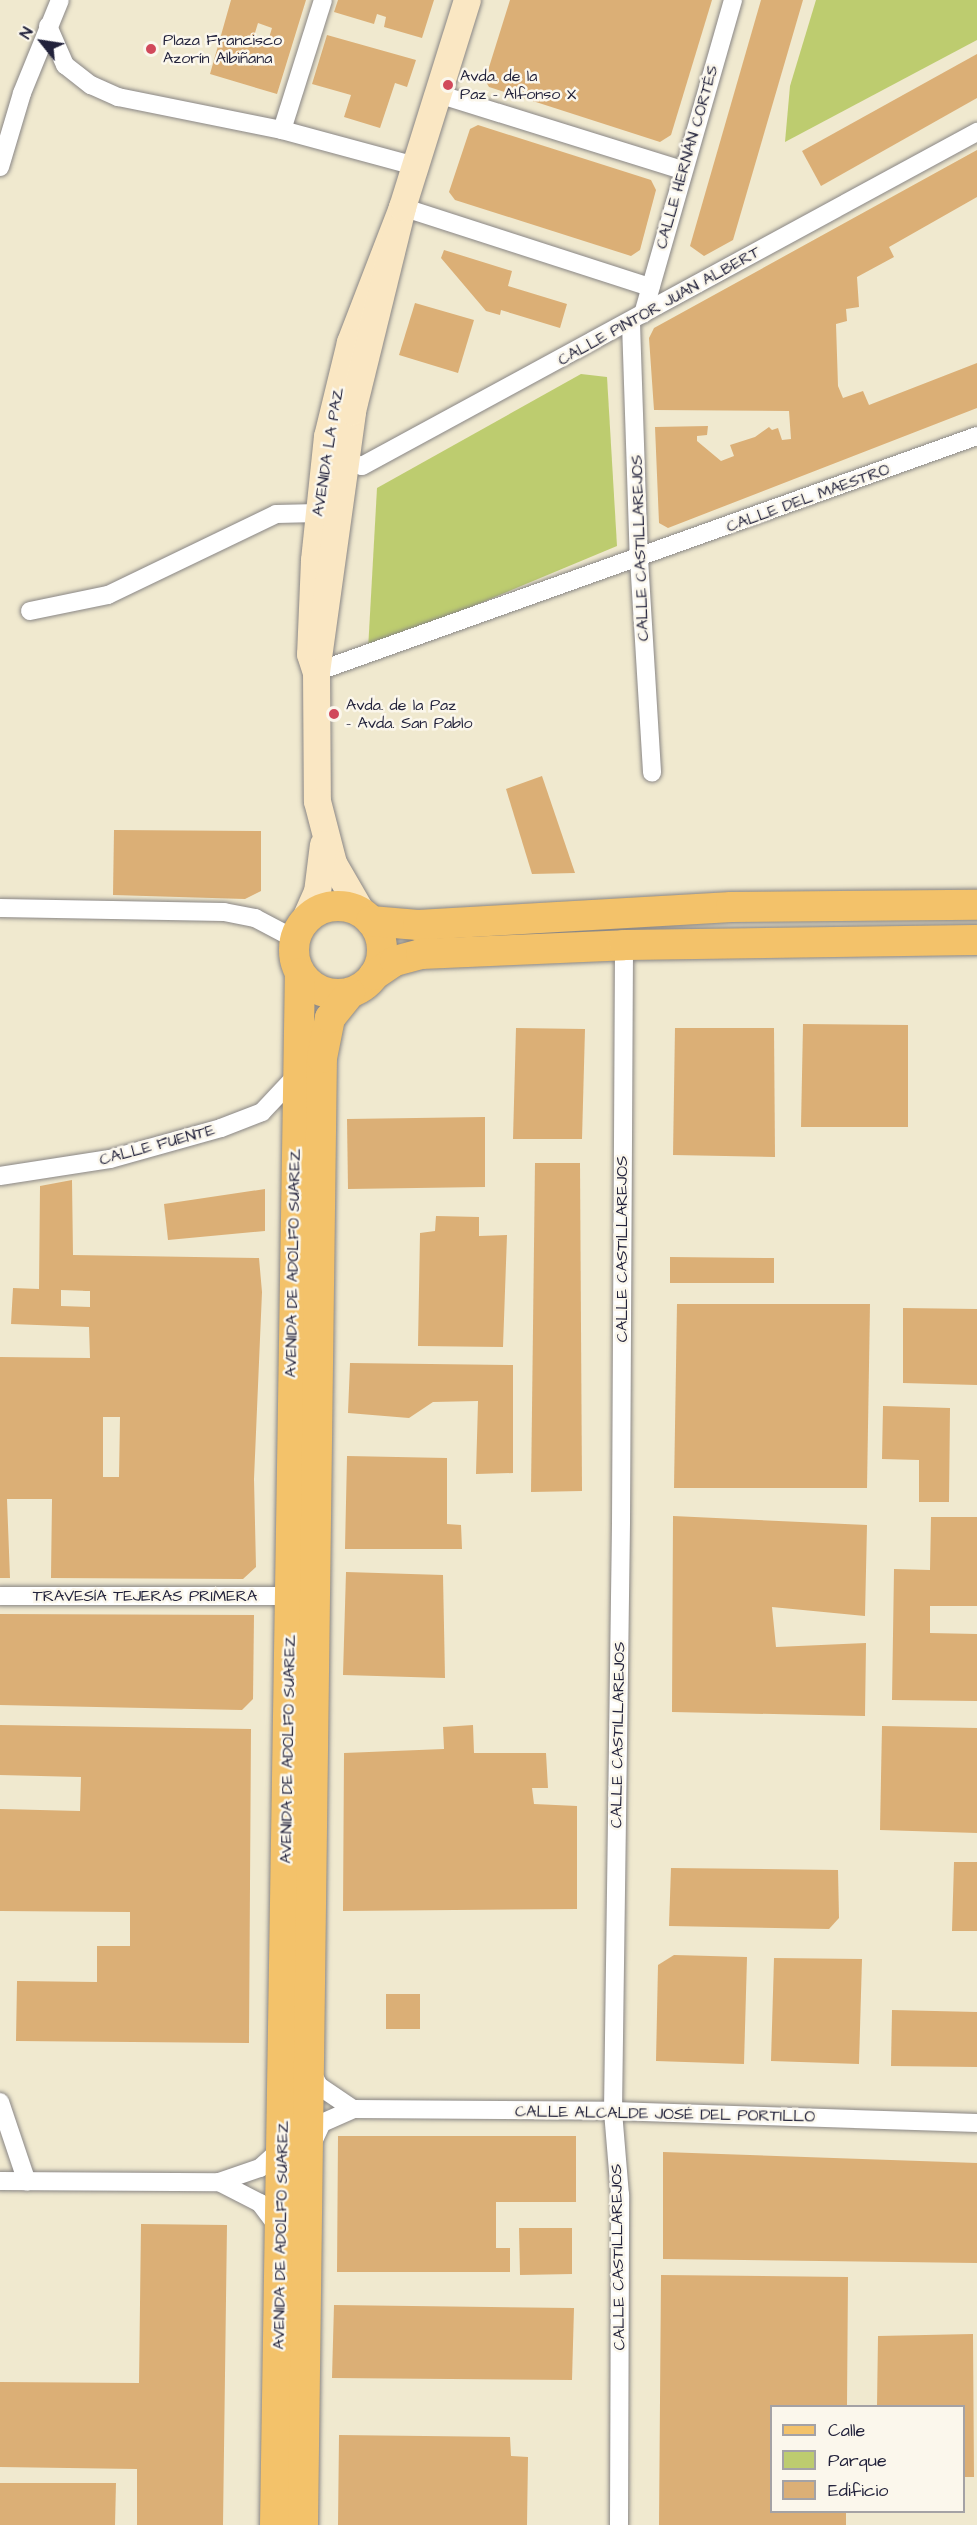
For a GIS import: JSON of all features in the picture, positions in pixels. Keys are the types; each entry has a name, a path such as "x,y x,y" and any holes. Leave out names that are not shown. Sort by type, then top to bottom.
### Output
{"main road":[{"name":"AVENIDA LA PAZ","path":"298,932 321,878 323,831 315,772 316,672 330,592 345,452 402,207 467,0"},
{"name":"AVENIDA LA PAZ","path":"316,672 310,654 318,513 339,377 374,275 402,207"},
{"name":"AVENIDA LA PAZ","path":"323,831 338,876 366,917"},
{"path":"977,905 731,908 418,925 366,917 349,907 329,907 311,915 298,932 293,951 300,974 322,992 350,993 395,961 421,954 624,945 977,940"},
{"path":"366,917 381,942 374,975"},
{"name":"AVENIDA DE ADOLFO SUAREZ","path":"275,2525 279,2229 283,2147 296,1077 300,974"},
{"name":"AVENIDA DE ADOLFO SUAREZ","path":"303,2525 322,1058 330,1018 350,993"}],"street":[{"path":"0,166 22,93 60,0"},
{"path":"282,130 323,0"},
{"name":"CALLE HERNÁN CORTÉS","path":"637,318 650,287 733,0"},
{"path":"48,26 65,65 91,85 118,97 282,130 415,166"},
{"path":"438,94 682,171"},
{"name":"CALLE PINTOR JUAN ALBERT","path":"345,452 352,463 362,466 977,132"},
{"path":"402,207 650,287"},
{"name":"CALLE CASTILLAREJOS","path":"637,318 639,559 652,773"},
{"name":"CALLE DEL MAESTRO","path":"316,672 639,559 977,436"},
{"path":"30,611 108,596 276,514 318,513"},
{"path":"0,908 231,912 298,932"},
{"name":"CALLE CASTILLAREJOS","path":"619,2525 620,2195 613,2111 621,1522 624,945"},
{"name":"CALLE FUENTE","path":"0,1176 110,1159 221,1128 262,1112 296,1077"},
{"name":"TRAVESÍA TEJERAS PRIMERA","path":"0,1596 289,1596"},
{"path":"309,2067 319,2086 353,2109"},
{"path":"0,2102 27,2182"},
{"path":"308,2163 322,2123 353,2109"},
{"name":"CALLE ALCALDE JOSÉ DEL PORTILLO","path":"353,2109 613,2111 977,2123"},
{"path":"0,2181 219,2182 260,2168 283,2147"},
{"path":"219,2182 260,2203 279,2229"}],"green space":[{"path":"816,0 977,0 977,40 785,142 790,86"},
{"path":"581,374 607,377 617,546 368,650 377,488"}],"building":[{"path":"231,0 306,0 277,94 210,74","holes":["258,23 272,28 268,41 254,36"]},
{"path":"338,0 434,0 422,38 384,27 386,17 377,14 374,24 334,12"},
{"path":"510,0 712,0 671,135 660,142 489,87 485,80"},
{"path":"761,0 803,0 733,240 704,256 690,246"},
{"path":"327,35 416,60 407,87 395,83 380,128 344,117 351,95 312,84"},
{"path":"977,54 977,98 821,186 802,151"},
{"path":"478,125 651,180 656,190 640,250 631,256 455,200 449,192 470,129"},
{"path":"977,150 977,197 889,247 894,257 857,277 859,307 846,309 847,321 836,324 838,386 843,398 863,391 869,405 977,363 977,408 668,528 659,523 655,427 708,426 707,435 697,436 697,441 721,461 734,456 730,445 755,437 769,427 772,430 778,428 782,440 791,439 789,411 654,410 649,338 654,328"},
{"path":"444,250 512,271 508,286 567,304 560,328 501,310 500,315 486,311 441,258"},
{"path":"415,303 474,320 458,373 399,355"},
{"path":"542,776 575,873 532,874 506,789"},
{"path":"114,830 261,831 261,891 245,899 113,895"},
{"path":"803,1024 908,1025 908,1127 801,1127"},
{"path":"516,1028 585,1029 582,1139 513,1139"},
{"path":"675,1028 774,1028 775,1157 673,1155"},
{"path":"485,1117 485,1187 348,1189 347,1119"},
{"path":"535,1163 580,1163 582,1491 531,1492"},
{"path":"72,1180 73,1255 259,1258 262,1292 254,1479 256,1567 243,1579 51,1578 52,1499 7,1499 10,1578 0,1578 0,1357 90,1358 89,1327 11,1324 13,1288 39,1289 40,1186","holes":["61,1290 90,1291 90,1307 61,1306","103,1417 120,1417 119,1477 103,1477"]},
{"path":"265,1189 265,1231 168,1240 164,1204"},
{"path":"436,1216 479,1217 479,1236 507,1235 503,1347 418,1346 420,1233 435,1231"},
{"path":"670,1257 774,1258 774,1283 670,1283"},
{"path":"677,1304 870,1304 867,1488 674,1488"},
{"path":"903,1308 977,1309 977,1385 903,1383"},
{"path":"350,1363 513,1365 513,1473 476,1474 478,1401 433,1402 409,1418 348,1413"},
{"path":"883,1406 950,1408 949,1502 919,1502 919,1460 882,1459"},
{"path":"347,1456 447,1458 447,1524 461,1525 462,1549 345,1549"},
{"path":"673,1516 867,1525 865,1616 772,1607 776,1647 866,1643 865,1716 672,1712"},
{"path":"931,1517 977,1517 977,1606 930,1606 930,1633 977,1634 977,1701 892,1700 894,1569 930,1570"},
{"path":"346,1572 443,1575 445,1678 343,1675"},
{"path":"0,1614 254,1615 253,1699 242,1710 0,1705"},
{"path":"0,1725 251,1729 249,2043 16,2041 17,1981 97,1982 97,1946 130,1946 130,1912 0,1911 0,1809 80,1811 81,1777 0,1775"},
{"path":"473,1725 474,1753 546,1753 548,1788 532,1788 534,1804 577,1806 577,1909 343,1911 344,1753 444,1749 443,1727"},
{"path":"882,1726 977,1728 977,1833 880,1830"},
{"path":"954,1862 977,1862 977,1931 952,1931"},
{"path":"671,1868 838,1870 839,1918 829,1929 669,1926"},
{"path":"674,1955 747,1957 744,2064 656,2061 658,1965"},
{"path":"774,1958 862,1959 859,2064 771,2061"},
{"path":"386,1994 420,1994 420,2029 386,2029"},
{"path":"892,2010 977,2012 977,2067 891,2066"},
{"path":"338,2136 576,2136 576,2202 496,2202 496,2248 510,2248 510,2272 337,2272"},
{"path":"663,2152 977,2163 977,2263 663,2259"},
{"path":"141,2224 227,2225 223,2525 137,2525 137,2469 0,2467 0,2382 139,2383"},
{"path":"519,2228 572,2228 572,2274 520,2275"},
{"path":"661,2275 848,2277 847,2405 770,2405 770,2513 846,2513 846,2525 659,2525"},
{"path":"334,2305 574,2308 572,2380 332,2378"},
{"path":"973,2334 974,2477 965,2477 965,2405 877,2405 878,2336"},
{"path":"339,2435 510,2437 511,2456 528,2457 527,2525 338,2525"},
{"path":"0,2483 116,2483 115,2525 0,2525"}],"place":[{"name":"Plaza Francisco Azorín Albiñana","path":"151,49"},
{"name":"Avda. de la Paz - Alfonso X","path":"448,85"},
{"name":"Avda. de la Paz - Avda. San Pablo","path":"334,714"}]}
